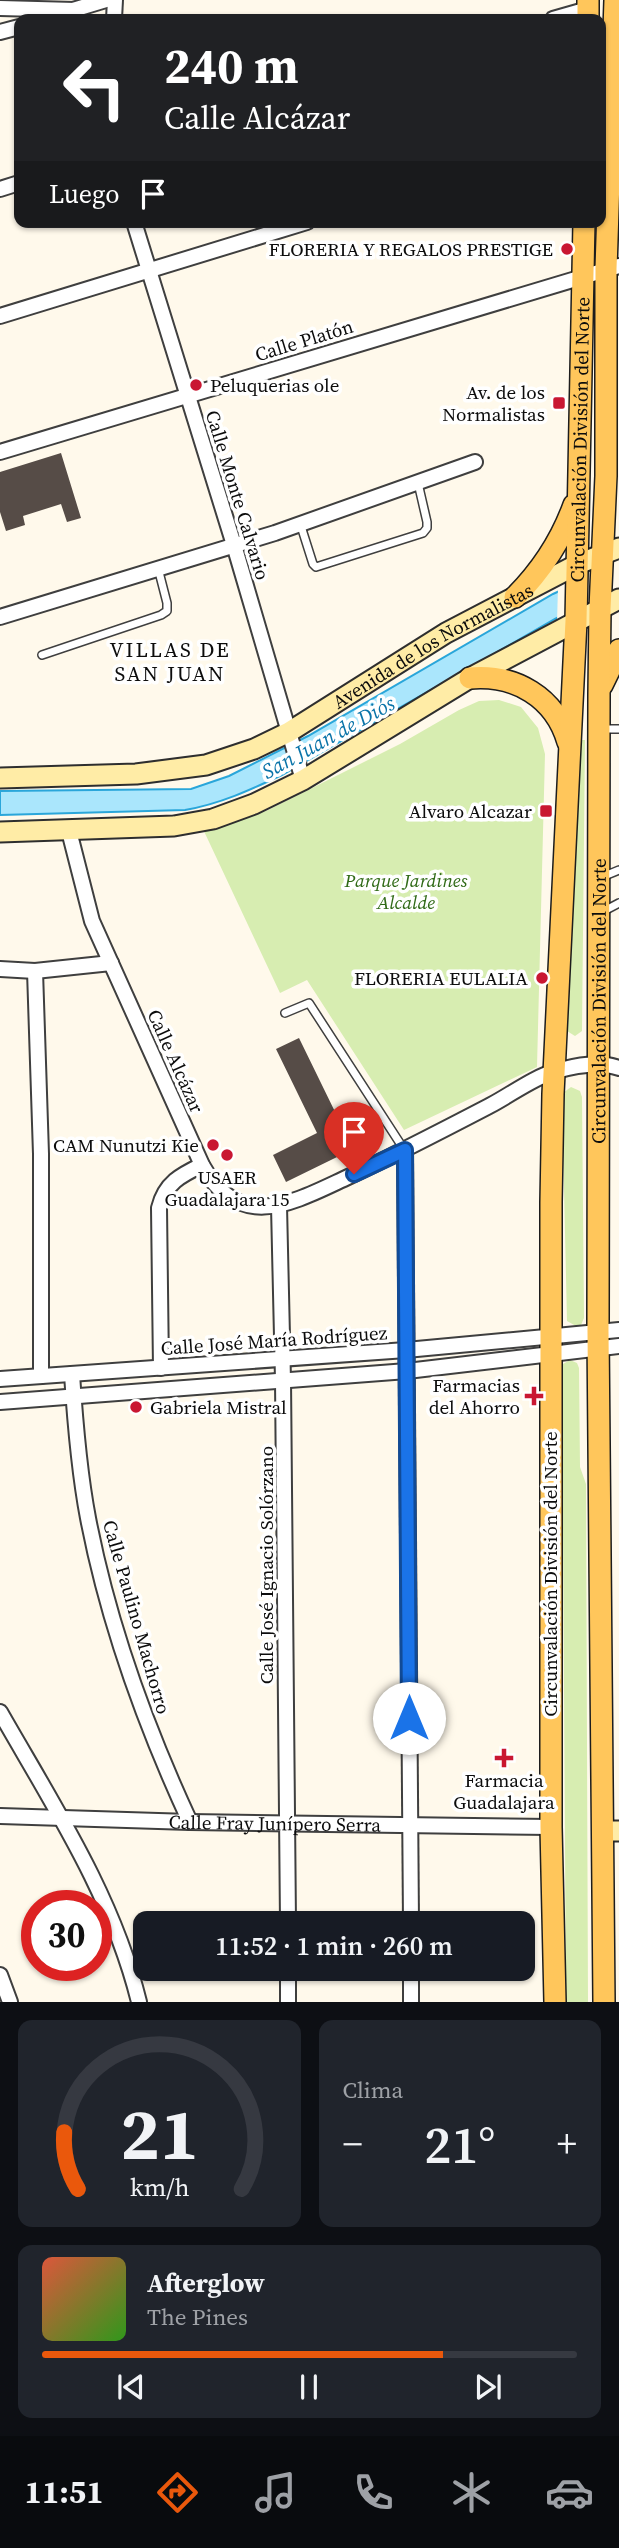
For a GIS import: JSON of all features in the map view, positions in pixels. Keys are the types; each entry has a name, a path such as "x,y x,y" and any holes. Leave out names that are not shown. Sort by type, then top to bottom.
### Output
{"main road":[{"name":"Circunvalación División del Norte","path":"604,2002 611,1831 609,1066 598,914 598,878 609,729 599,694 608,553 616,0"},
{"name":"Circunvalación División del Norte","path":"555,2002 551,1827 550,1345 554,1071 578,569 584,228"},
{"path":"610,471 619,494"},
{"path":"515,597 545,564 556,545 566,526 579,483"},
{"path":"599,694 619,650"},
{"path":"470,678 495,678 519,684 530,690 556,716 570,750"}],"street":[{"path":"61,14 106,0"},
{"path":"0,8 75,10"},
{"path":"571,14 588,9"},
{"name":"Calle Monte Calvario","path":"136,228 302,776"},
{"path":"0,316 288,228"},
{"name":"Calle Platón","path":"0,452 613,267"},
{"path":"0,617 234,545 475,462"},
{"name":"Avenida de los Normalistas","path":"0,778 136,774 206,765 290,736 415,651 515,597 608,553"},
{"path":"0,832 174,826 214,818 254,804 470,678 606,604"},
{"name":"Calle Alcázar","path":"69,831 92,921 202,1165 210,1179 229,1197 253,1206 279,1206 304,1198 405,1150 554,1071 609,1066"},
{"path":"0,969 35,971 111,963"},
{"path":"35,971 41,1154 41,1376"},
{"path":"405,1150 411,1911"},
{"path":"161,1367 159,1208 170,1184 202,1165"},
{"name":"Calle José Ignacio Solórzano","path":"279,1206 288,1911"},
{"path":"550,1345 609,1339"},
{"name":"Calle José María Rodríguez","path":"0,1379 406,1350 550,1345"},
{"name":"Calle José María Rodríguez","path":"0,1402 407,1371 550,1345"},
{"name":"Calle Paulino Machorro","path":"72,1374 83,1487 98,1565 150,1729 190,1822"},
{"path":"0,1712 62,1817 114,1925 139,2002"},
{"name":"Calle Fray Junípero Serra","path":"0,1815 190,1822 551,1827"},
{"path":"0,1975 10,2002"},
{"path":"288,1981 288,2002"},
{"path":"411,1981 411,2002"}],"lane":[{"path":"300,523 316,567 423,533 427,522 418,483"},
{"path":"42,655 167,611 158,568"},
{"path":"598,878 619,870"},
{"path":"598,914 619,903"},
{"path":"285,1013 309,1003 405,1150"}],"green space":[{"name":"Parque Jardines Alcalde","path":"499,700 521,707 538,728 545,754 537,1067 404,1130 307,980 280,993 202,827 266,811 400,744 459,710 479,701"},
{"path":"580,740 585,740 582,1031 575,1036 567,1031"},
{"path":"571,1087 580,1091 582,1097 584,1318 581,1325 576,1326 567,1321 562,1099 563,1093"},
{"path":"570,1360 577,1363 579,1368 580,1467 586,1484 588,2002 566,2002 562,1369 563,1364"}],"water":[{"name":"San Juan de Diós","path":"619,564 619,587 555,619 282,775 246,791 185,810 0,815 0,791 191,789 229,776 308,736 553,594"}],"pier":[{"path":"619,561 619,590 557,622 558,588"}],"building":[{"path":"61,453 81,518 67,522 61,504 23,516 25,525 6,531 0,512 0,472"},
{"path":"299,1038 340,1122 369,1108 382,1135 286,1182 273,1155 317,1133 276,1049"}],"place":[{"name":"FLORERIA Y REGALOS PRESTIGE","path":"567,249"},
{"name":"Peluquerias ole","path":"196,385"},
{"name":"Av. de los Normalistas","path":"559,403"},
{"name":"Alvaro Alcazar","path":"546,811"},
{"name":"FLORERIA EULALIA","path":"542,978"},
{"name":"CAM Nunutzi Kie","path":"213,1145"},
{"name":"USAER Guadalajara 15","path":"227,1155"},
{"name":"Farmacias del Ahorro","path":"534,1396"},
{"name":"Gabriela Mistral","path":"136,1407"},
{"name":"Farmacia Guadalajara","path":"504,1758"}],"district":[{"name":"VILLAS DE SAN JUAN","path":"170,661"}],"route":[{"path":"354,1174 405,1150 409,1718"}]}
